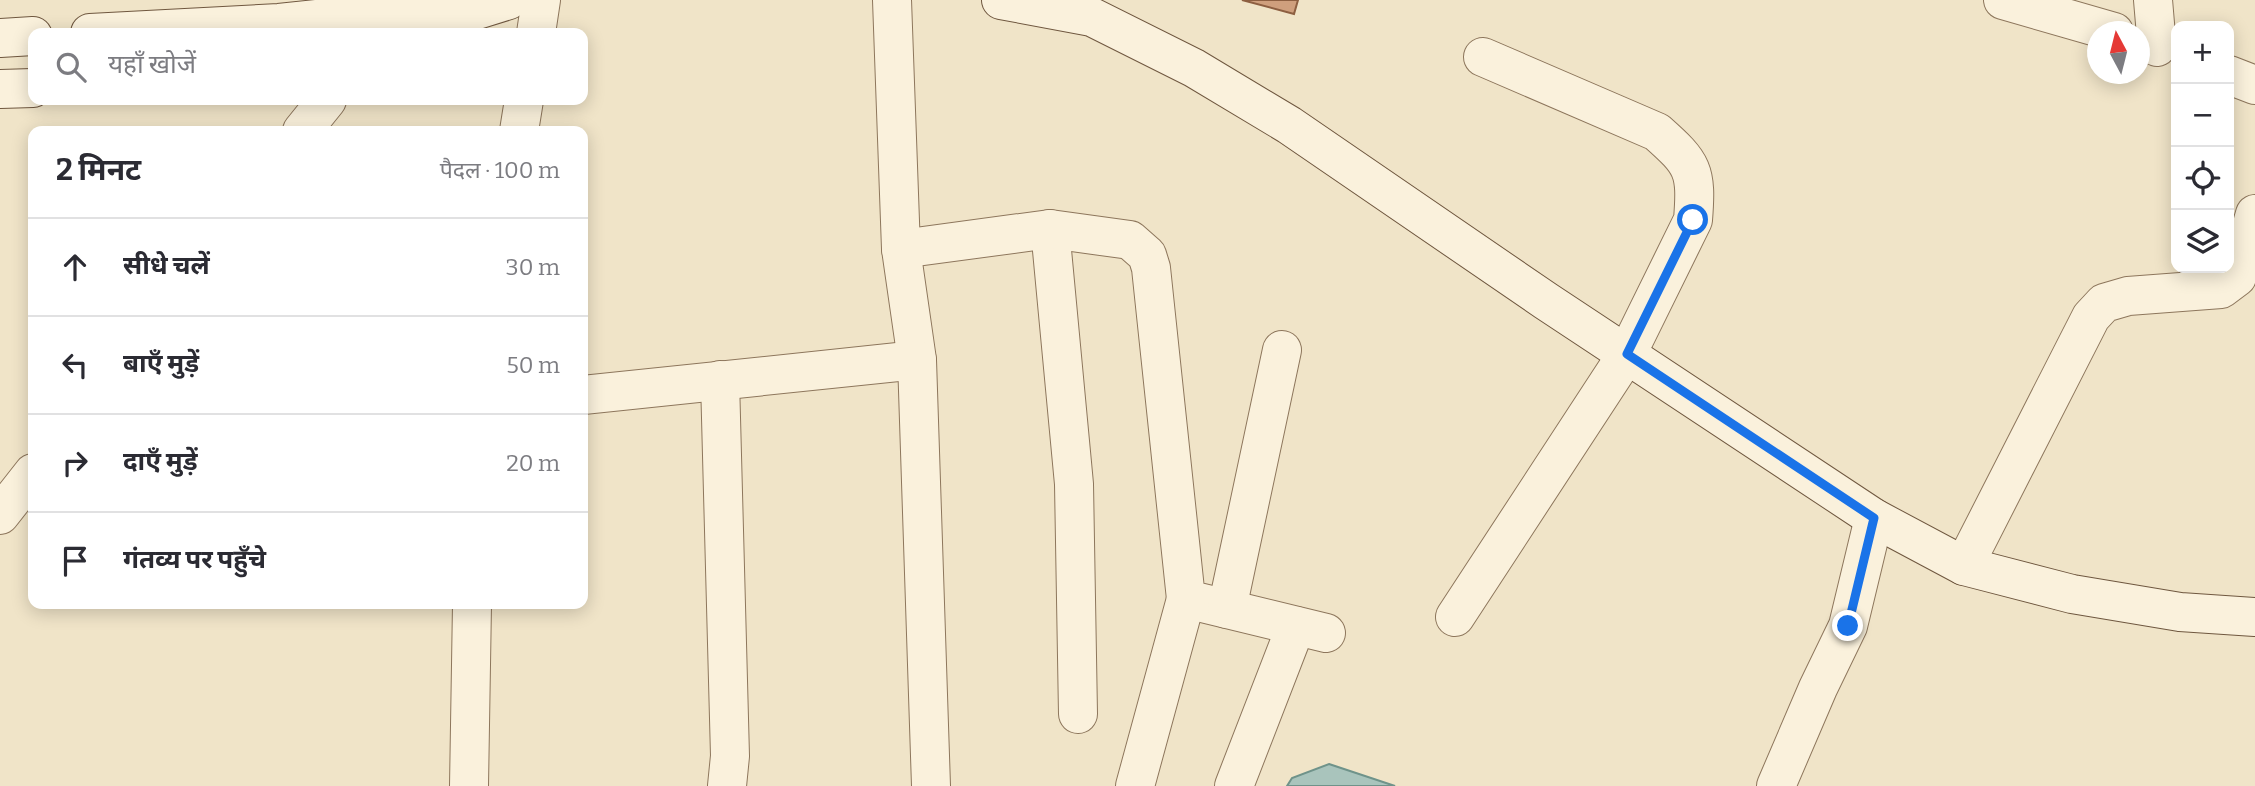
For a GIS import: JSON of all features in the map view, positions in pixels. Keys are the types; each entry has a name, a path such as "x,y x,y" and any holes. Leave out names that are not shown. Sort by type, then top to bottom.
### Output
{"street":[{"path":"537,28 541,0"},
{"path":"892,0 901,249 917,359 932,786"},
{"path":"1001,0 1091,9 1194,68 1289,125 1874,518 1964,566 2072,594 2180,612 2255,617"},
{"path":"2003,0 2087,24"},
{"path":"2153,0 2158,47"},
{"path":"133,28 280,11 391,26 492,5"},
{"path":"0,38 28,36"},
{"path":"1455,617 1627,354 1693,220 1695,197 1691,168 1679,152 1657,132 1483,57"},
{"path":"2234,77 2255,85"},
{"path":"0,89 28,88"},
{"path":"306,126 323,105"},
{"path":"520,126 523,105"},
{"path":"1964,566 2091,317 2104,303 2128,296 2221,289 2237,277 2255,214"},
{"path":"901,249 1049,229 1130,240 1147,255 1151,268 1186,599 1135,786"},
{"path":"1049,229 1074,484 1079,714"},
{"path":"1227,609 1282,350"},
{"path":"588,394 917,359"},
{"path":"720,380 730,756 727,786"},
{"path":"0,515 28,479"},
{"path":"1776,786 1848,626 1874,518"},
{"path":"1186,599 1311,629 1234,786"},
{"path":"469,786 472,609"}],"water":[{"path":"1329,764 1395,786 1287,786 1292,778"}],"building":[{"path":"1242,0 1298,0 1294,14"}],"route":[{"path":"1693,220 1627,354 1874,518 1848,626"}]}
